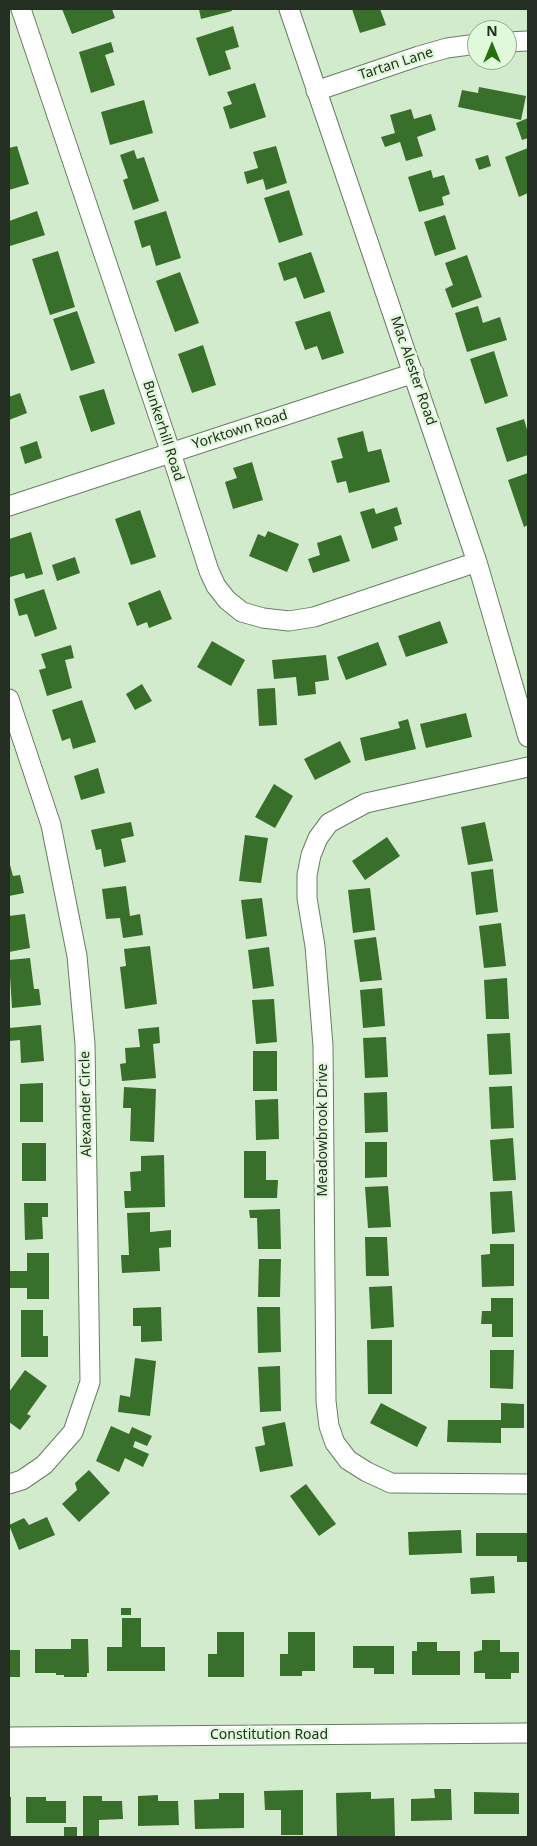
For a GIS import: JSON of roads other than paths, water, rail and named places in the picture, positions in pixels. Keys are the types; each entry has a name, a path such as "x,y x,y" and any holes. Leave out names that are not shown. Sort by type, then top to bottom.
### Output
{"street":[{"name":"Bunkerhill Road","path":"21,9 209,571 216,586 227,600 242,612 289,622 314,617 477,562"},
{"name":"Mac Alester Road","path":"289,9 477,562 528,737"},
{"name":"Tartan Lane","path":"316,91 419,56 446,48 467,45"},
{"name":"Yorktown Road","path":"9,506 414,373"},
{"name":"Alexander Circle","path":"9,699 51,825 77,956 85,1044 90,1382 73,1432 44,1465 22,1480 9,1484"},
{"name":"Meadowbrook Drive","path":"528,767 366,802 329,823 318,838 310,855 307,875 307,898 315,946 323,1046 326,1401 329,1426 336,1443 348,1460 367,1472 391,1483 528,1484"},
{"name":"Constitution Road","path":"9,1737 528,1733"}]}
